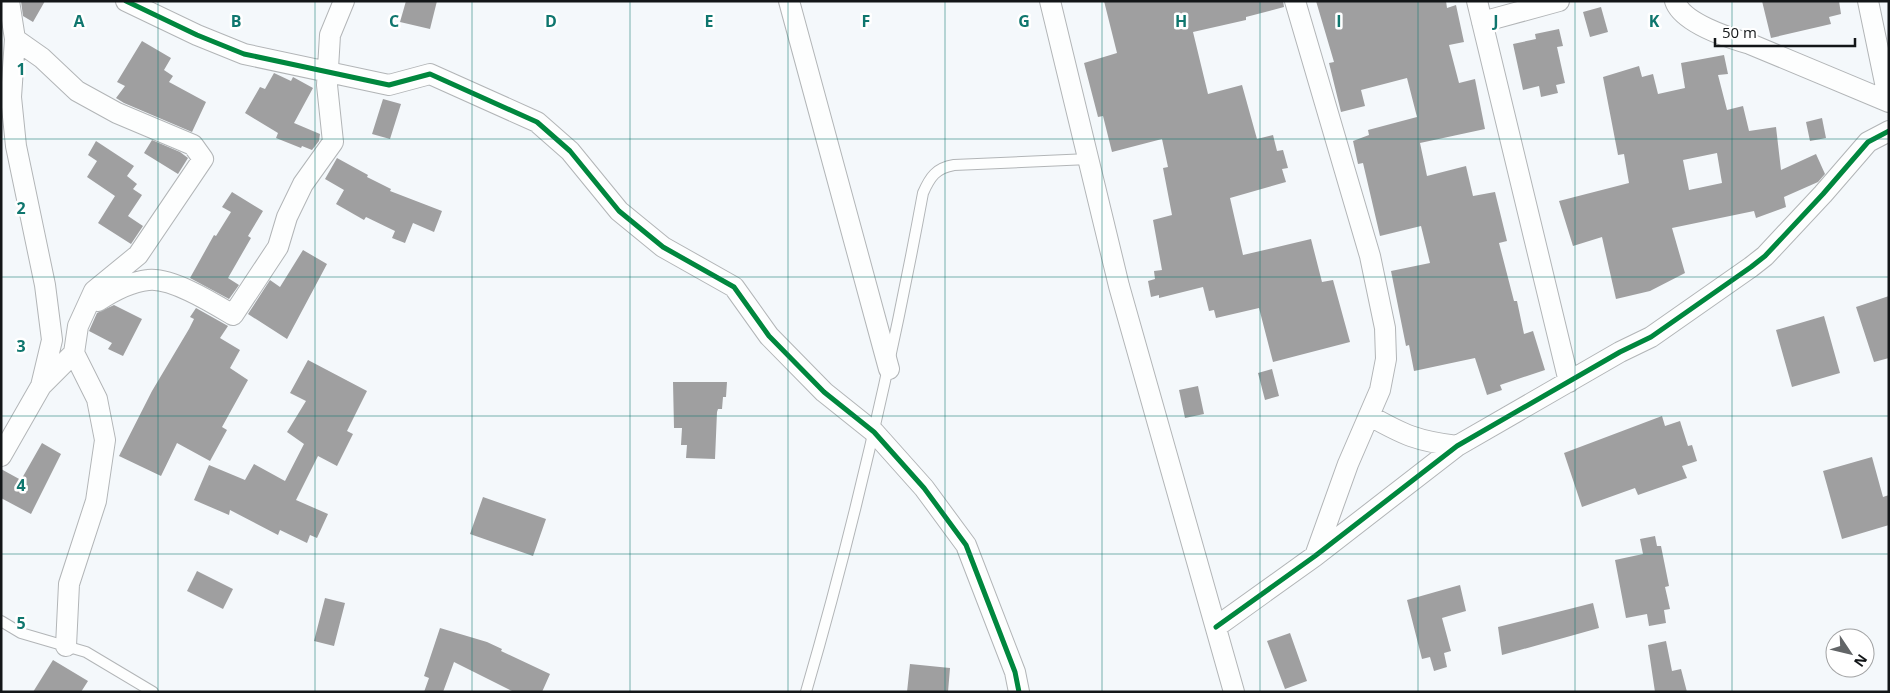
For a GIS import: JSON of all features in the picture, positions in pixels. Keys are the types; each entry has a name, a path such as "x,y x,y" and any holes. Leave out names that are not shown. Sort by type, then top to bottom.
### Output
{"street":[{"path":"9,1 15,39 11,98 16,146 45,285 52,340 41,386"},
{"path":"126,1 197,35 244,54 389,85 430,74 537,122 570,151 619,211 663,247 734,287 769,336 824,392 874,432 924,488 966,545 1016,672 1019,692"},
{"path":"78,326 98,300 119,288 149,279 170,284 208,300 233,315 278,247 287,217 303,184 333,142 327,85 330,35 344,1"},
{"path":"788,1 889,369"},
{"path":"1050,1 1119,286 1234,692"},
{"path":"1295,1 1370,256 1385,328 1386,359 1380,390 1348,464 1315,556"},
{"path":"1476,1 1568,382"},
{"path":"1482,22 1559,1"},
{"path":"1675,1 1677,7 1688,17 1728,38 1750,44 1889,102"},
{"path":"1868,1 1889,102"},
{"path":"15,39 42,58 77,91 117,113 193,145 203,159 138,255 94,291 78,326 74,353 97,399 104,440 96,501 69,584 66,646"},
{"path":"1216,627 1315,556 1456,446 1651,337 1751,267 1765,256 1868,142 1889,131"},
{"path":"1,456 41,386 74,353"},
{"path":"1370,416 1407,437 1424,442 1456,446"}],"lane":[{"path":"806,692 853,523 889,369 923,193 930,177 945,167 954,165 1089,159"},
{"path":"1,621 21,632 86,652 153,692"}],"building":[{"path":"21,1 45,1 33,22 23,16"},
{"path":"406,1 437,1 430,29 400,22"},
{"path":"1104,1 1283,1 1284,7 1246,17 1246,20 1193,32 1208,94 1242,85 1257,139 1273,135 1277,151 1283,150 1288,168 1282,169 1286,182 1230,198 1243,255 1311,239 1322,282 1333,280 1350,342 1273,362 1259,308 1216,318 1214,310 1209,311 1203,287 1159,298 1159,295 1151,297 1148,281 1155,279 1154,271 1162,270 1153,220 1172,215 1163,168 1168,167 1162,139 1112,152 1103,116 1098,117 1084,63 1117,53"},
{"path":"1316,1 1446,1 1447,8 1456,5 1464,42 1449,45 1459,83 1475,79 1485,129 1420,143 1427,176 1466,166 1473,196 1495,192 1507,241 1499,243 1514,301 1517,301 1524,334 1533,331 1545,370 1500,385 1502,390 1487,395 1475,358 1414,371 1409,345 1406,346 1391,271 1430,263 1421,226 1380,236 1363,163 1358,164 1353,141 1369,135 1368,130 1417,117 1407,78 1361,90 1365,106 1341,112 1329,63 1334,62"},
{"path":"1762,1 1839,1 1841,14 1829,17 1831,24 1771,38"},
{"path":"1601,7 1608,32 1590,37 1583,12"},
{"path":"1559,29 1563,46 1557,47 1565,83 1556,85 1558,93 1541,97 1539,86 1523,90 1513,44 1536,39 1535,34"},
{"path":"142,41 171,58 164,70 173,76 169,82 206,102 192,132 116,98 125,86 117,82"},
{"path":"1724,55 1728,74 1718,75 1727,110 1743,106 1749,131 1776,127 1781,170 1816,154 1825,174 1818,182 1784,197 1786,207 1756,218 1754,211 1672,228 1685,273 1650,291 1616,299 1602,237 1573,246 1559,201 1629,183 1624,154 1618,155 1603,77 1639,66 1642,77 1653,74 1658,94 1685,88 1681,63","holes":["1717,153 1722,183 1689,190 1683,160"]},
{"path":"274,73 291,81 293,77 313,88 294,123 320,134 319,141 312,150 302,146 301,148 276,138 278,133 245,113 260,87 265,89"},
{"path":"383,99 401,104 390,139 372,134"},
{"path":"1822,118 1826,138 1810,141 1806,122"},
{"path":"152,140 180,152 188,158 178,174 144,153"},
{"path":"96,141 134,166 127,176 137,184 133,189 142,195 128,216 143,226 131,244 98,223 115,196 87,177 97,161 88,155"},
{"path":"337,158 368,175 367,177 391,189 390,191 442,211 434,232 413,223 405,243 392,238 395,231 366,217 364,220 336,204 344,190 325,179"},
{"path":"232,192 263,211 248,236 251,238 228,278 239,285 229,299 190,278 214,235 216,236 231,212 222,207"},
{"path":"303,250 327,264 287,339 248,314 270,280 280,287"},
{"path":"1889,296 1889,358 1874,362 1856,307"},
{"path":"114,305 142,319 123,356 108,349 112,343 89,331 97,313"},
{"path":"196,308 228,326 220,338 240,350 230,368 248,380 222,427 227,430 210,461 177,443 161,476 119,456 152,391 189,329 194,319 190,317"},
{"path":"1824,316 1840,373 1792,387 1776,330"},
{"path":"308,360 367,391 347,431 353,434 337,466 318,456 296,500 328,514 317,538 310,535 307,543 280,530 278,535 230,510 229,515 194,500 209,465 245,480 254,464 285,481 304,444 287,432 306,401 290,393"},
{"path":"1272,369 1279,396 1265,400 1258,373"},
{"path":"673,382 727,382 726,397 723,397 722,409 718,409 717,412 715,459 686,458 687,445 681,445 682,428 674,428"},
{"path":"1198,386 1204,414 1185,418 1179,390"},
{"path":"1662,416 1665,426 1680,421 1688,446 1692,445 1697,461 1682,466 1687,478 1638,495 1635,488 1582,507 1564,453"},
{"path":"42,443 61,454 31,514 1,498 1,469 21,480"},
{"path":"1872,457 1883,497 1889,495 1889,525 1842,539 1823,471"},
{"path":"483,497 546,519 533,556 470,534"},
{"path":"1655,536 1657,546 1661,546 1669,586 1665,587 1670,609 1664,610 1666,623 1649,626 1647,614 1626,618 1615,560 1643,554 1640,539"},
{"path":"197,571 233,589 223,609 187,591"},
{"path":"1460,585 1466,611 1442,618 1451,651 1444,653 1447,667 1434,671 1430,657 1422,659 1407,600"},
{"path":"325,598 345,603 334,646 314,641"},
{"path":"1593,603 1599,628 1502,655 1498,627"},
{"path":"440,628 487,642 502,649 501,651 550,674 542,692 514,692 454,662 443,692 424,692 429,678 424,676"},
{"path":"1290,633 1307,681 1285,689 1267,641"},
{"path":"1666,641 1672,671 1681,669 1687,692 1655,692 1648,645"},
{"path":"53,660 88,681 81,692 33,692"},
{"path":"910,664 950,668 948,692 907,692"}],"cycle path":[{"path":"126,1 197,35 244,54 389,85 430,74 537,122 570,151 619,211 663,247 734,287 769,336 824,392 874,432 924,488 966,545 1015,672 1019,692"},
{"path":"1216,627 1315,556 1457,446 1620,352 1651,337 1751,267 1765,256 1868,142 1889,131"}]}
